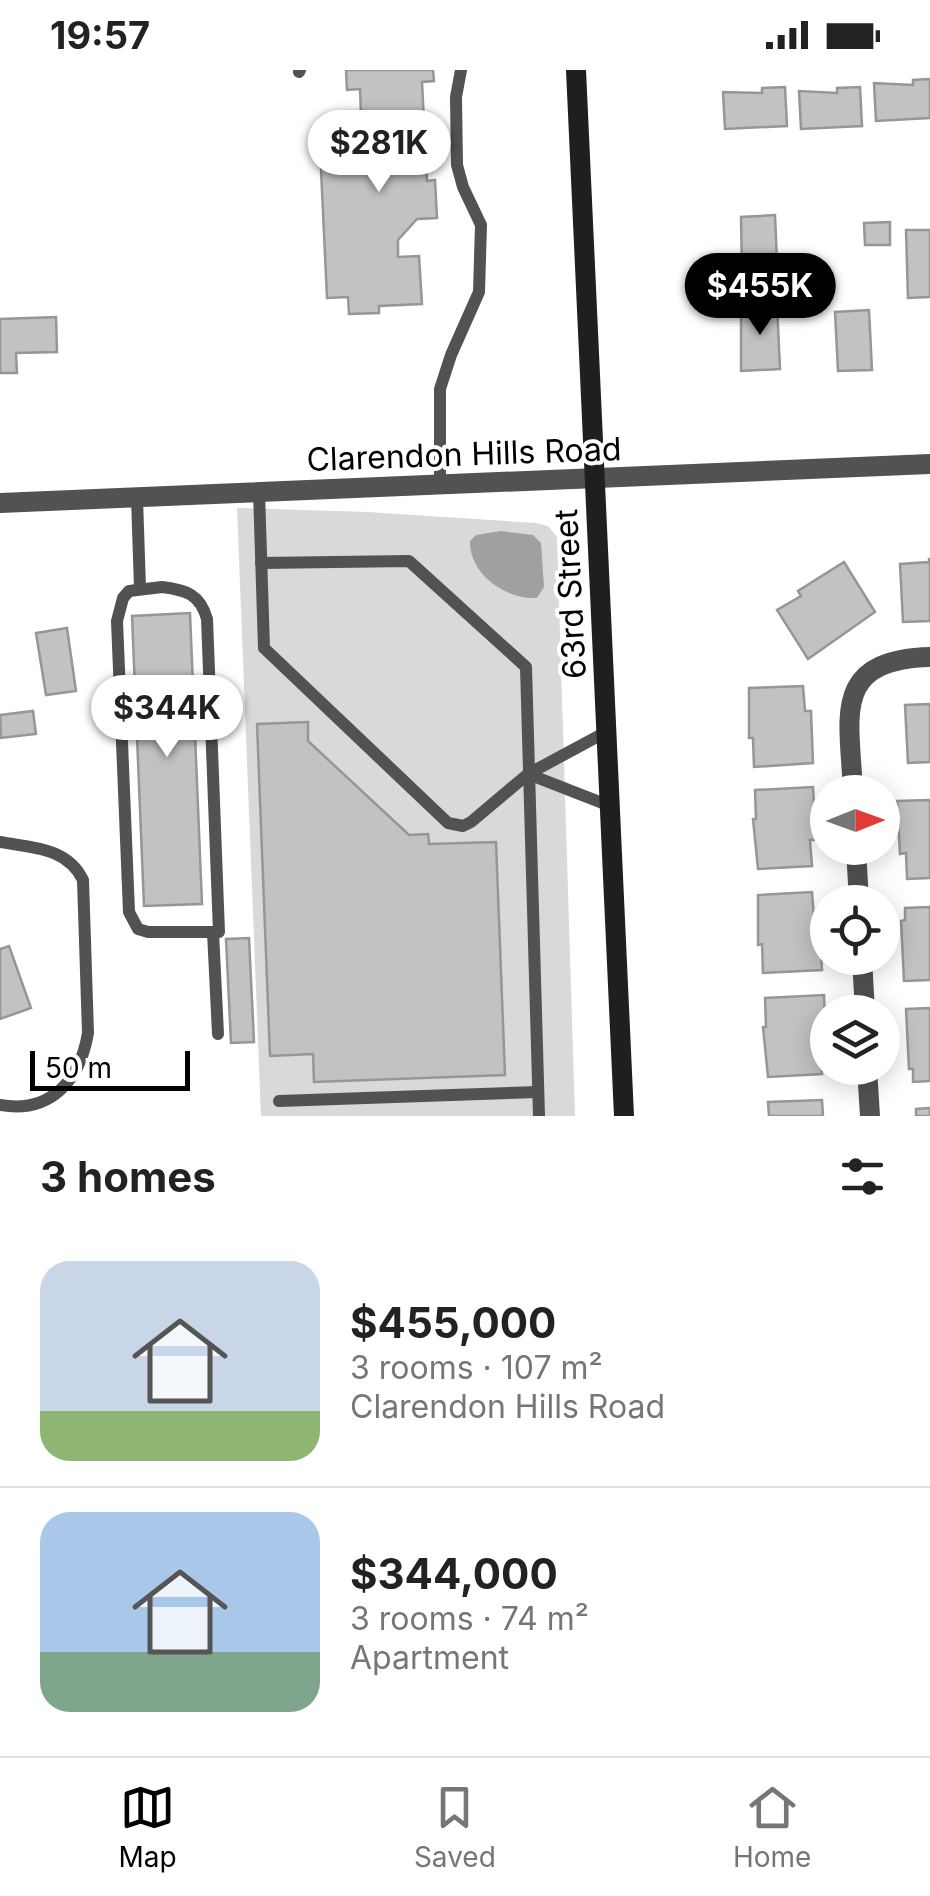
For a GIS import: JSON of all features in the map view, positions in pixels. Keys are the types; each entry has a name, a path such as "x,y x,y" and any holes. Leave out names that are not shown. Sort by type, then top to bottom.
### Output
{"main road":[{"name":"63rd Street","path":"576,70 624,1116"}],"street":[{"name":"Clarendon Hills Road","path":"0,504 930,464"},
{"path":"853,775 850,720 857,686 877,666 920,658"},
{"path":"869,1085 870,1116"}],"lane":[{"path":"440,485 440,389 480,292 481,226 457,164 456,115 461,70"},
{"path":"258,492 264,648 448,823 463,826 470,822 528,774 606,732"},
{"path":"137,498 140,588"},
{"path":"261,563 409,561 526,666 539,1116"},
{"path":"140,588 184,590 196,597 207,618 219,932 148,932 138,929 130,912 116,621 122,598 140,588"},
{"path":"528,774 610,806"},
{"path":"0,842 57,853 77,867 83,880 88,1034 77,1073 53,1097 23,1107 0,1105"},
{"path":"214,932 218,1034"},
{"path":"279,1101 537,1092"}],"shaded area":[{"path":"237,508 535,523 548,526 557,537 575,1116 261,1116"},
{"path":"501,531 533,535 541,543 544,587 537,598 502,590 476,564 470,541 476,535"}],"building":[{"path":"346,70 433,70 434,81 422,82 427,181 435,180 437,218 417,219 398,240 398,257 419,256 422,304 379,306 379,313 349,314 348,297 327,298 321,169 349,168 348,141 362,140 360,89 347,90"},
{"path":"930,79 930,118 876,121 874,83 913,85 913,80"},
{"path":"785,87 787,126 725,129 723,92 762,93 762,88"},
{"path":"860,87 862,126 801,129 799,91 837,93 837,88"},
{"path":"775,215 778,285 747,287 747,273 742,273 741,217"},
{"path":"890,222 890,245 865,245 864,223"},
{"path":"906,230 930,230 930,297 908,298"},
{"path":"777,305 780,369 741,371 741,307"},
{"path":"869,310 872,370 838,371 835,312"},
{"path":"56,317 57,352 16,353 17,373 0,373 0,319"},
{"path":"929,559 930,621 903,622 900,564"},
{"path":"844,562 875,612 808,659 777,610 801,596 798,591"},
{"path":"190,613 202,904 144,906 132,616"},
{"path":"67,628 76,691 46,695 36,633"},
{"path":"803,686 805,711 811,711 813,763 754,767 753,738 749,738 749,688"},
{"path":"930,704 930,762 908,763 905,705"},
{"path":"33,711 36,734 1,738 0,715"},
{"path":"308,722 308,741 409,835 428,834 429,844 496,842 505,1075 314,1082 313,1054 270,1056 257,724"},
{"path":"810,787 812,866 758,869 753,819 755,790"},
{"path":"930,800 930,878 907,879 906,853 900,854 900,801"},
{"path":"810,892 810,971 763,973 762,944 758,945 758,895"},
{"path":"930,907 930,980 904,981 901,921 905,920 905,908"},
{"path":"249,938 254,1042 231,1043 226,939"},
{"path":"9,946 31,1008 0,1019 0,949"},
{"path":"810,996 810,1075 768,1077 763,1027 765,998"},
{"path":"930,1008 930,1081 913,1082 906,1009"},
{"path":"822,1100 823,1116 769,1116 768,1102"},
{"path":"930,1108 930,1116 916,1116 916,1109"}]}
